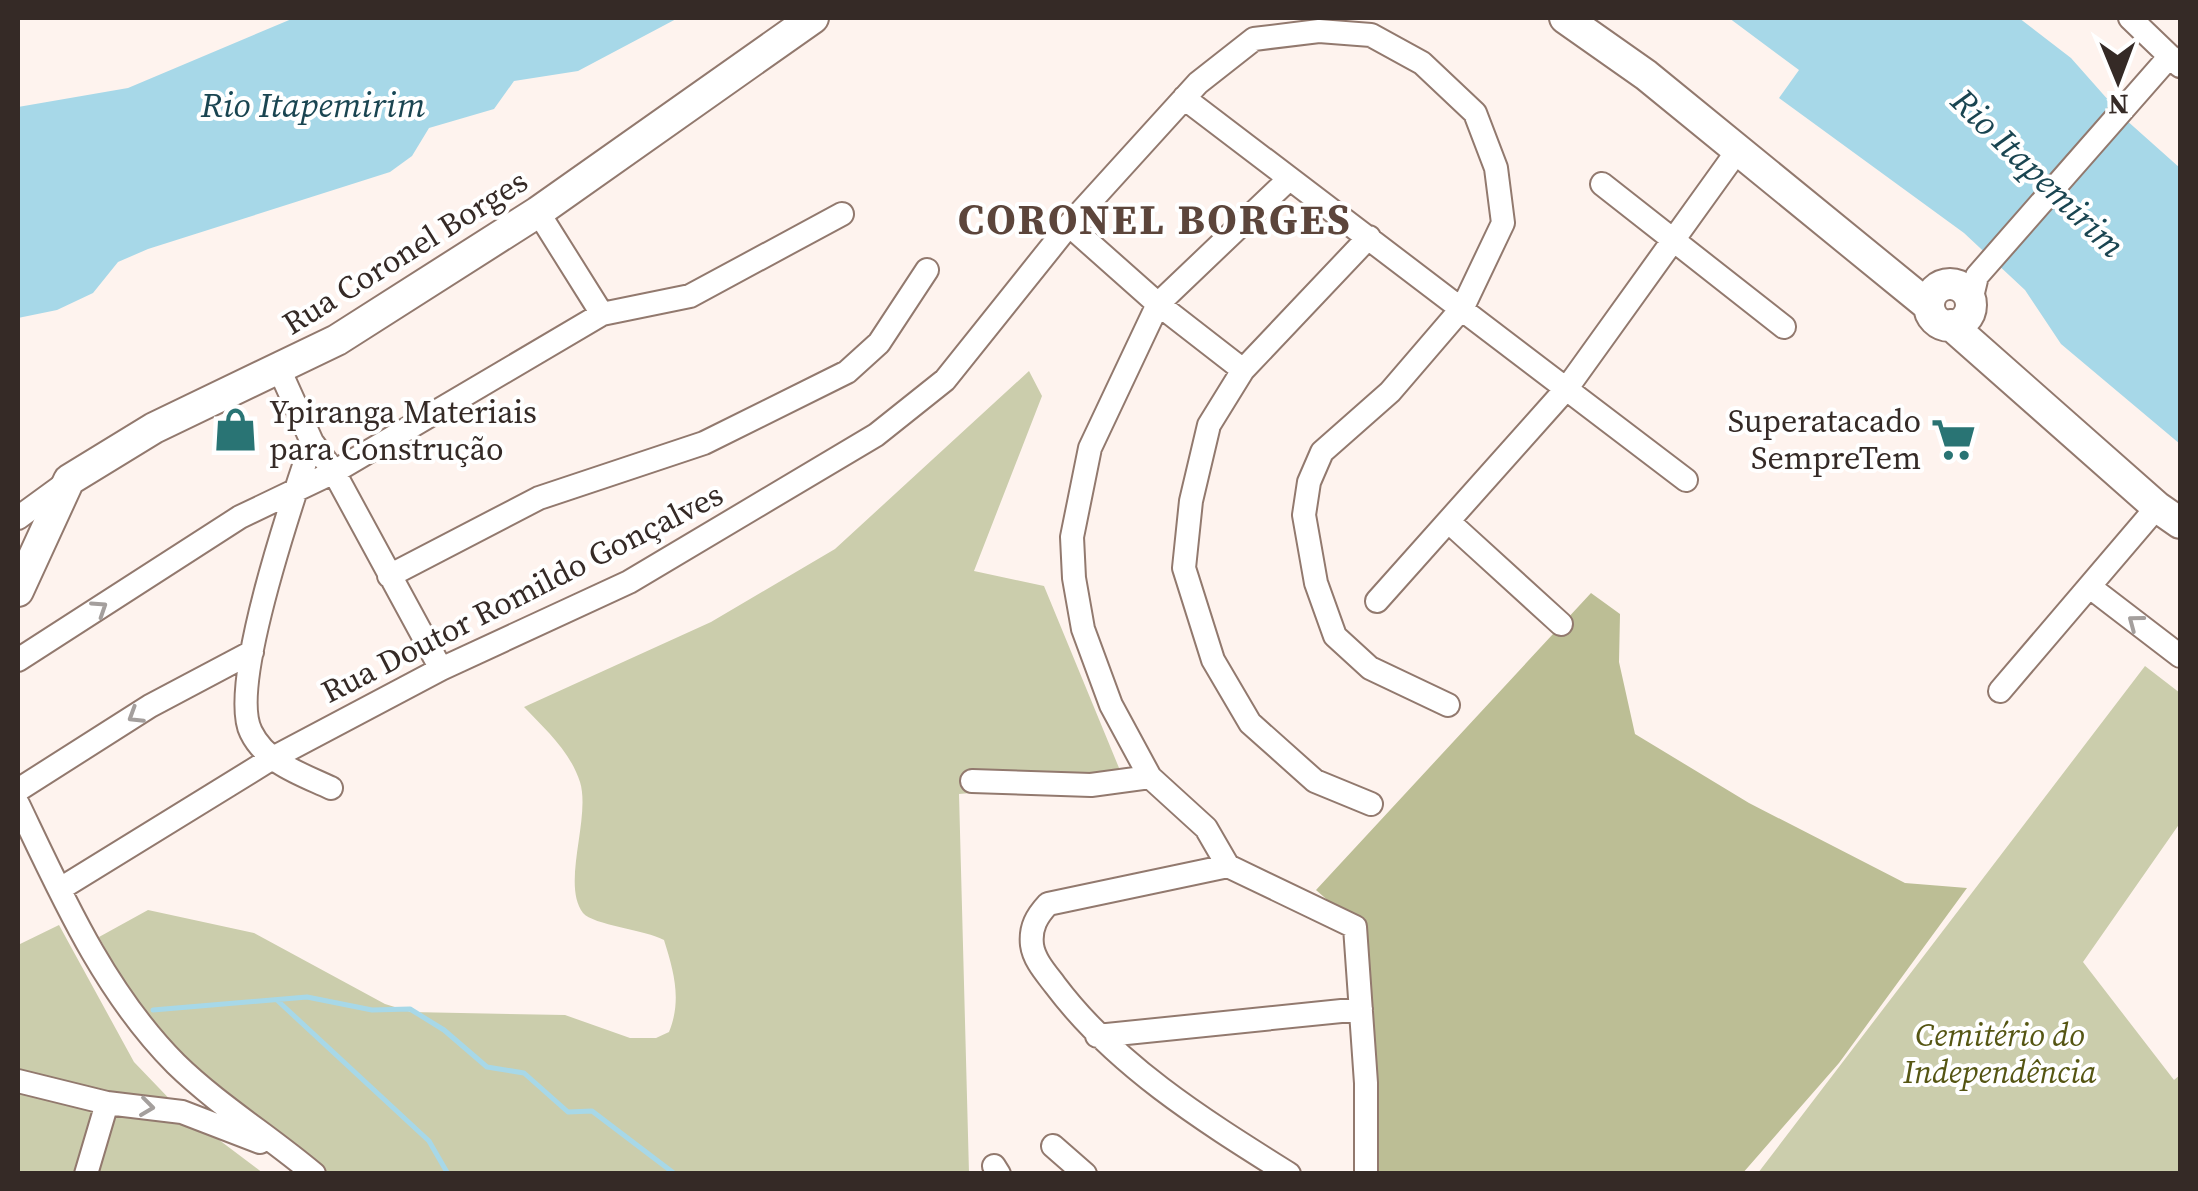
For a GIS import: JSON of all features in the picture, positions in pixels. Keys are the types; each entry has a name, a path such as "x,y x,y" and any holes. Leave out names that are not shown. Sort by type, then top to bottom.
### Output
{"main road":[{"name":"Rua Coronel Borges","path":"69,480 154,428 280,371 538,212 813,18"},
{"path":"1565,18 1646,75 1897,279 1960,295 1977,349 2169,515"},
{"path":"18,591 69,480"}],"street":[{"path":"1960,295 2124,104 2176,61 2130,18"},
{"name":"Rua Doutor Romildo Gonçalves","path":"60,888 271,759 441,669 629,582 876,436 945,380 1069,225 1184,98 1254,39 1319,30 1370,35 1422,64 1475,113 1496,168 1502,223 1464,306 1390,392 1322,452 1309,482 1304,515 1316,582 1335,636 1370,668 1448,705"},
{"path":"1184,98 1464,306 1686,480"},
{"path":"1376,601 1566,388 1738,150"},
{"path":"1289,179 1158,304 1090,448 1072,537 1084,629 1110,705 1150,777 1206,828 1228,866 1355,927 1366,1174"},
{"path":"1602,184 1784,328"},
{"path":"538,212 602,314"},
{"path":"18,660 240,517 334,472 602,314 690,296 842,214"},
{"path":"1069,225 1158,304 1244,370"},
{"path":"1368,237 1244,370 1209,424 1191,501 1184,568 1213,660 1250,723 1316,781 1372,804"},
{"path":"389,576 539,498 704,443 846,372 879,343 927,270"},
{"path":"280,371 312,442 334,472 441,669"},
{"path":"312,442 252,652 245,715 251,733 271,759 330,788"},
{"name":"Rua Coronel Borges","path":"24,514 69,480"},
{"path":"18,488 24,514"},
{"path":"2000,691 2090,587 2169,515"},
{"path":"1449,522 1561,624"},
{"path":"2090,587 2180,656"},
{"path":"18,790 150,706 252,652"},
{"path":"972,781 1092,785 1150,777"},
{"path":"18,804 102,966 174,1062 314,1174"},
{"path":"1228,866 1048,904 1033,926 1037,960 1097,1036 1218,1129 1289,1174"},
{"path":"1097,1036 1361,1009"},
{"path":"18,1081 106,1102 182,1112 294,1157"},
{"path":"86,1174 106,1102"},
{"path":"1053,1146 1084,1174"}],"green space":[{"path":"1029,371 1042,396 974,571 1044,586 1124,780 959,794 969,1173 312,1173 147,1028 99,937 148,910 254,933 385,1004 411,1012 565,1015 630,1038 656,1038 669,1032 676,997 664,940 597,921 583,913 575,885 582,814 580,782 563,750 524,707 711,622 835,549"},
{"path":"1591,593 1620,614 1619,662 1635,734 1749,803 1905,883 1967,888 1839,1063 1742,1174 1379,1173 1365,933 1316,890"},
{"name":"Cemitério do Independência","path":"2145,666 2180,693 2180,823 2083,962 2174,1080 2180,1075 2180,1173 1758,1173"},
{"path":"59,925 134,1062 182,1112 263,1173 18,1174 18,945"}],"water":[{"name":"Rio Itapemirim","path":"294,18 678,18 578,71 514,81 494,109 429,128 412,156 390,172 148,249 118,262 93,293 57,310 18,318 18,107 128,88"},
{"name":"Rio Itapemirim","path":"1729,18 2019,18 2071,58 2125,119 2180,168 2180,444 2061,344 2025,290 1964,233 1779,98 1799,70"}],"waterway":[{"path":"153,1010 307,997 372,1010 410,1009 444,1030 487,1067 524,1073 568,1112 592,1111 675,1174"},
{"path":"278,1001 429,1141 448,1174"}],"place":[{"name":"Ypiranga Materiais para Construção","path":"236,430"},
{"name":"Superatacado SempreTem","path":"1954,439"}],"district":[{"name":"CORONEL BORGES","path":"1155,219"}]}
